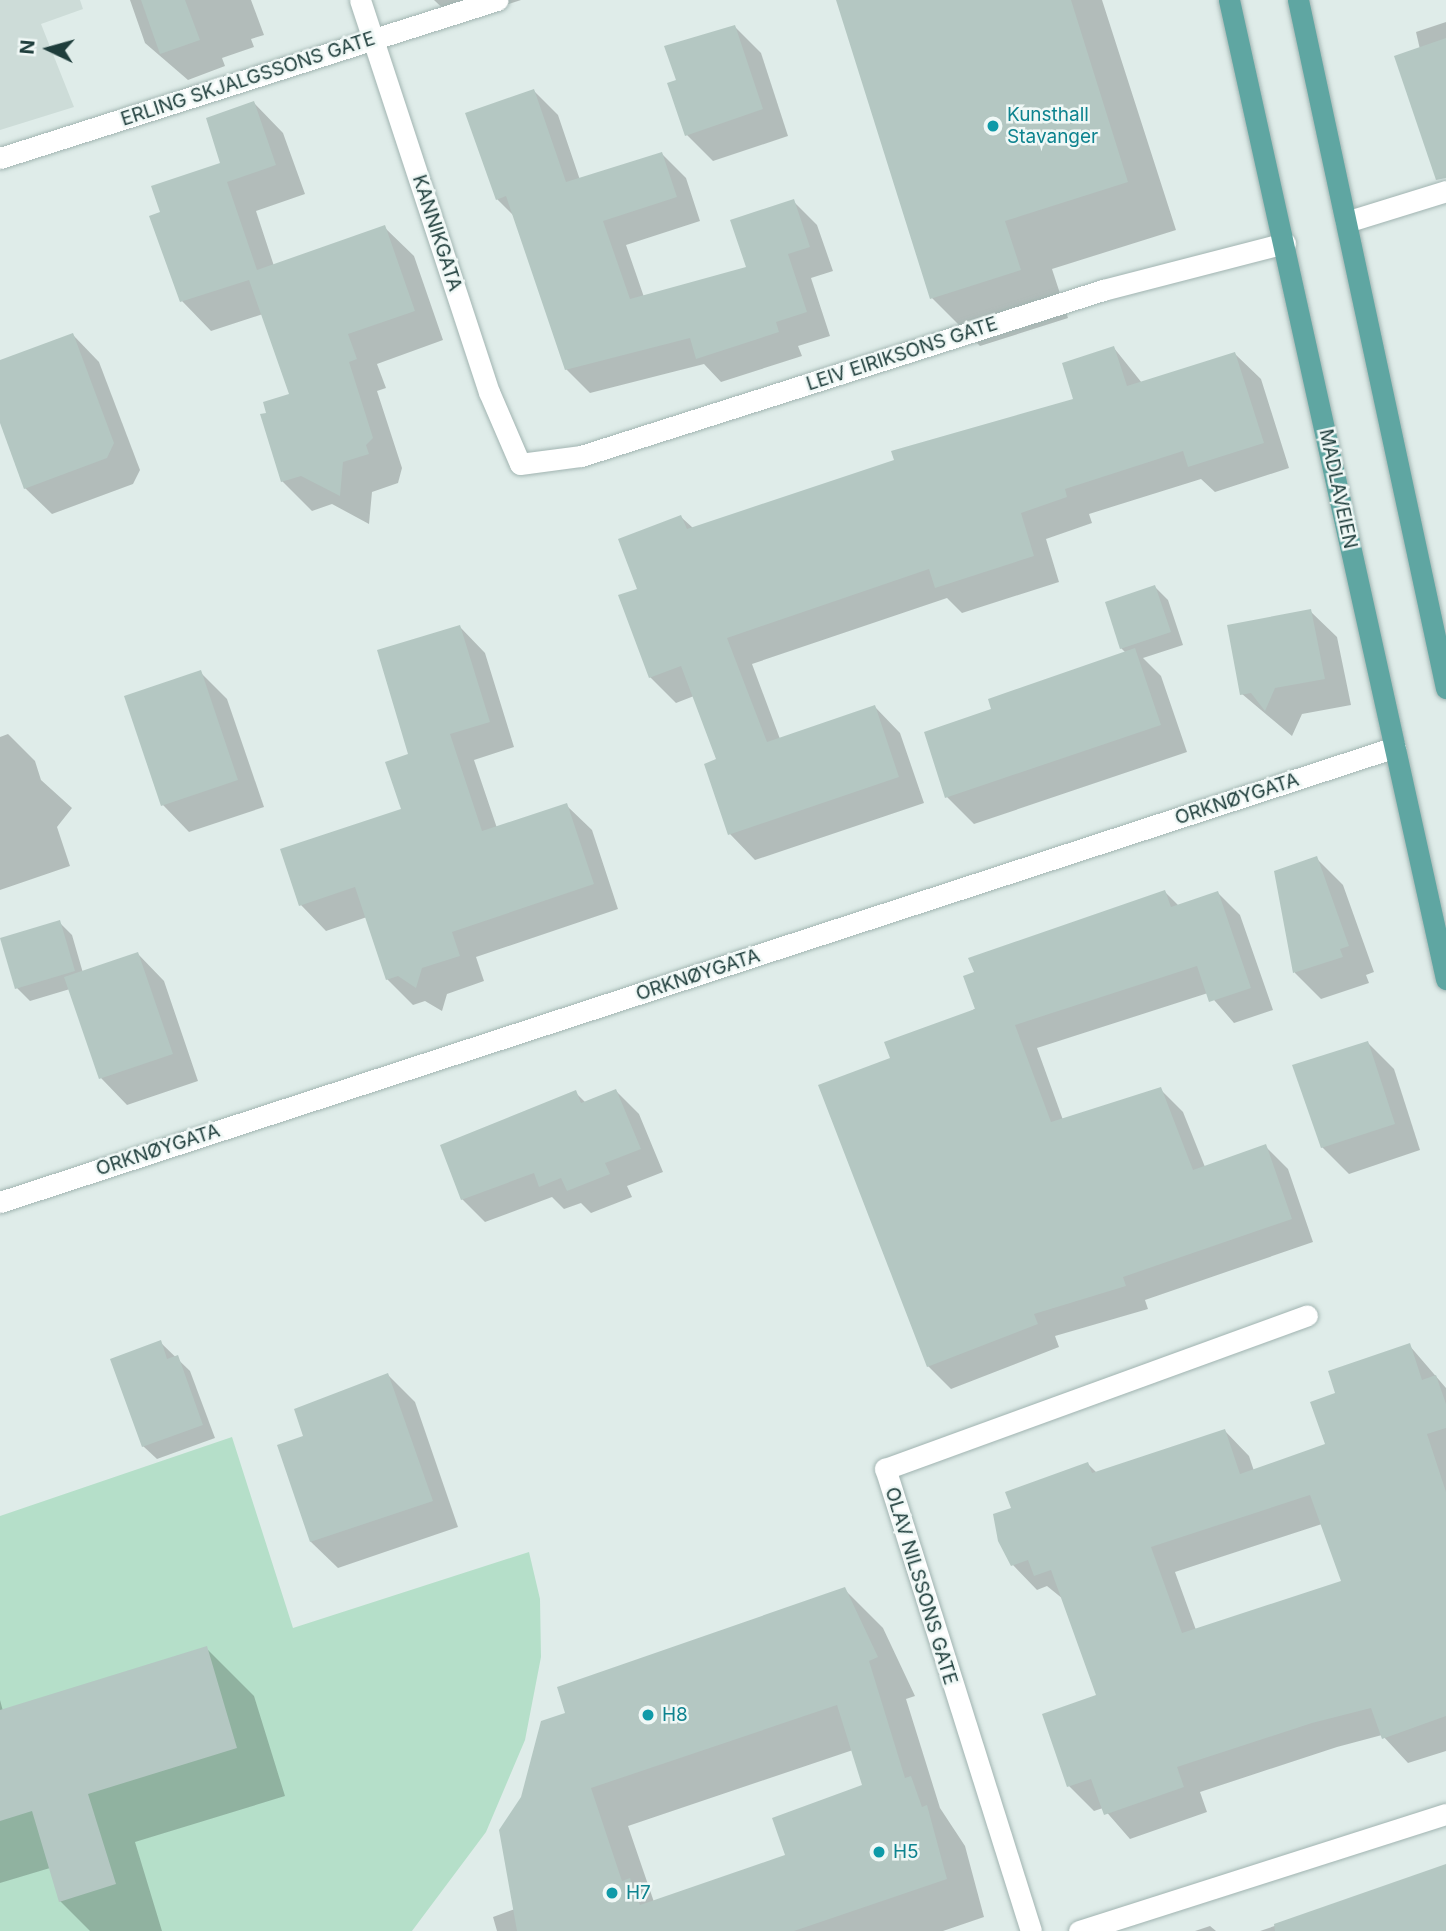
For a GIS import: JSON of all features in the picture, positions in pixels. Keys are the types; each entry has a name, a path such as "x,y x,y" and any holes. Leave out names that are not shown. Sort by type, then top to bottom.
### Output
{"main road":[{"name":"MADLAVEIEN","path":"1229,0 1446,979"},
{"path":"1298,0 1446,688"}],"street":[{"name":"KANNIKGATA","path":"360,0 489,392 520,464"},
{"name":"ERLING SKJALGSSONS GATE","path":"0,158 497,0"},
{"path":"1346,222 1446,191"},
{"name":"LEIV EIRIKSONS GATE","path":"520,464 581,456 1103,290 1285,243"},
{"name":"ORKNØYGATA","path":"0,1200 1395,747"},
{"name":"OLAV NILSSONS GATE","path":"1031,1931 885,1469 1307,1315"},
{"path":"1079,1931 1446,1814"}],"shaded area":[{"path":"0,0 80,0 83,9 41,24 74,107 0,130"}],"green space":[{"path":"232,1437 293,1628 529,1552 540,1599 541,1657 525,1740 486,1832 412,1931 0,1931 0,1516"}],"building":[{"path":"141,0 185,0 200,40 160,54"},
{"name":"Kunsthall Stavanger","path":"836,0 1071,0 1128,182 1005,221 1021,270 930,299"},
{"path":"735,25 763,109 685,136 667,83 676,80 664,46"},
{"path":"1446,38 1446,178 1436,180 1394,56"},
{"path":"534,89 566,182 662,152 677,197 603,221 630,299 746,267 730,220 794,199 810,247 788,254 807,312 776,322 779,332 696,359 690,338 565,370 506,196 496,200 465,113"},
{"path":"254,101 276,165 227,182 257,270 385,225 415,311 348,334 357,359 349,362 373,438 366,445 369,454 343,462 340,496 301,476 281,482 260,414 266,413 263,402 289,394 249,280 180,302 149,216 160,212 151,186 220,163 206,118"},
{"path":"73,333 114,443 107,458 24,489 0,423 0,360"},
{"path":"1114,346 1127,386 1235,352 1264,443 1188,467 1183,451 1065,489 1067,497 1021,513 1034,556 935,588 929,569 727,638 767,742 875,705 899,777 728,835 704,764 716,759 681,666 649,678 618,595 637,589 618,539 681,515 687,529 894,460 891,451 1073,399 1062,363"},
{"path":"1155,585 1171,632 1120,649 1105,602"},
{"path":"1311,609 1325,679 1275,688 1265,711 1251,693 1240,695 1227,625"},
{"path":"460,625 490,722 450,734 482,831 567,803 594,884 452,932 460,956 422,968 416,988 398,976 386,980 355,887 299,906 280,849 401,809 385,762 408,754 377,650"},
{"path":"1135,648 1161,725 945,798 924,732 991,709 988,699"},
{"path":"201,670 238,780 161,806 124,696"},
{"path":"1317,856 1349,946 1340,949 1343,957 1293,973 1274,871"},
{"path":"1165,890 1171,907 1218,891 1251,988 1209,1002 1197,966 1015,1025 1051,1122 1161,1087 1193,1170 1266,1144 1292,1219 1123,1277 1126,1286 1034,1314 1038,1324 927,1367 818,1085 890,1058 884,1042 975,1009 963,976 974,972 968,958"},
{"path":"60,920 75,971 15,989 0,938"},
{"path":"138,952 173,1054 99,1079 64,977"},
{"path":"1368,1041 1395,1124 1321,1148 1292,1065"},
{"path":"616,1089 641,1149 605,1163 610,1174 567,1191 561,1178 539,1187 534,1173 461,1200 440,1145 576,1090 581,1103"},
{"path":"161,1340 167,1359 178,1355 203,1425 142,1447 110,1359"},
{"path":"1410,1343 1422,1380 1436,1375 1446,1404 1446,1428 1427,1434 1446,1492 1446,1716 1382,1739 1371,1708 1312,1723 1177,1767 1184,1787 1104,1815 1091,1779 1067,1787 1042,1714 1096,1695 1051,1570 1034,1576 1028,1560 1011,1566 998,1541 993,1514 1011,1508 1005,1492 1088,1462 1092,1473 1225,1429 1240,1474 1325,1444 1310,1402 1335,1393 1328,1371","holes":["1310,1495 1341,1581 1182,1633 1151,1547"]},
{"path":"388,1373 433,1501 310,1542 277,1445 303,1436 294,1409"},
{"path":"845,1587 878,1657 869,1661 905,1778 911,1776 922,1807 927,1805 947,1879 794,1931 517,1931 499,1830 521,1797 541,1721 565,1713 557,1687","holes":["837,1705 862,1785 772,1818 785,1855 640,1905 630,1878 622,1881 591,1788"]},
{"path":"207,1646 237,1748 88,1794 116,1884 59,1902 32,1811 0,1821 0,1710"},
{"path":"1446,1864 1446,1931 1275,1931 1274,1924"}],"place":[{"name":"Kunsthall Stavanger","path":"993,126"},
{"name":"H8","path":"648,1715"},
{"name":"H5","path":"879,1852"},
{"name":"H7","path":"612,1893"}]}
